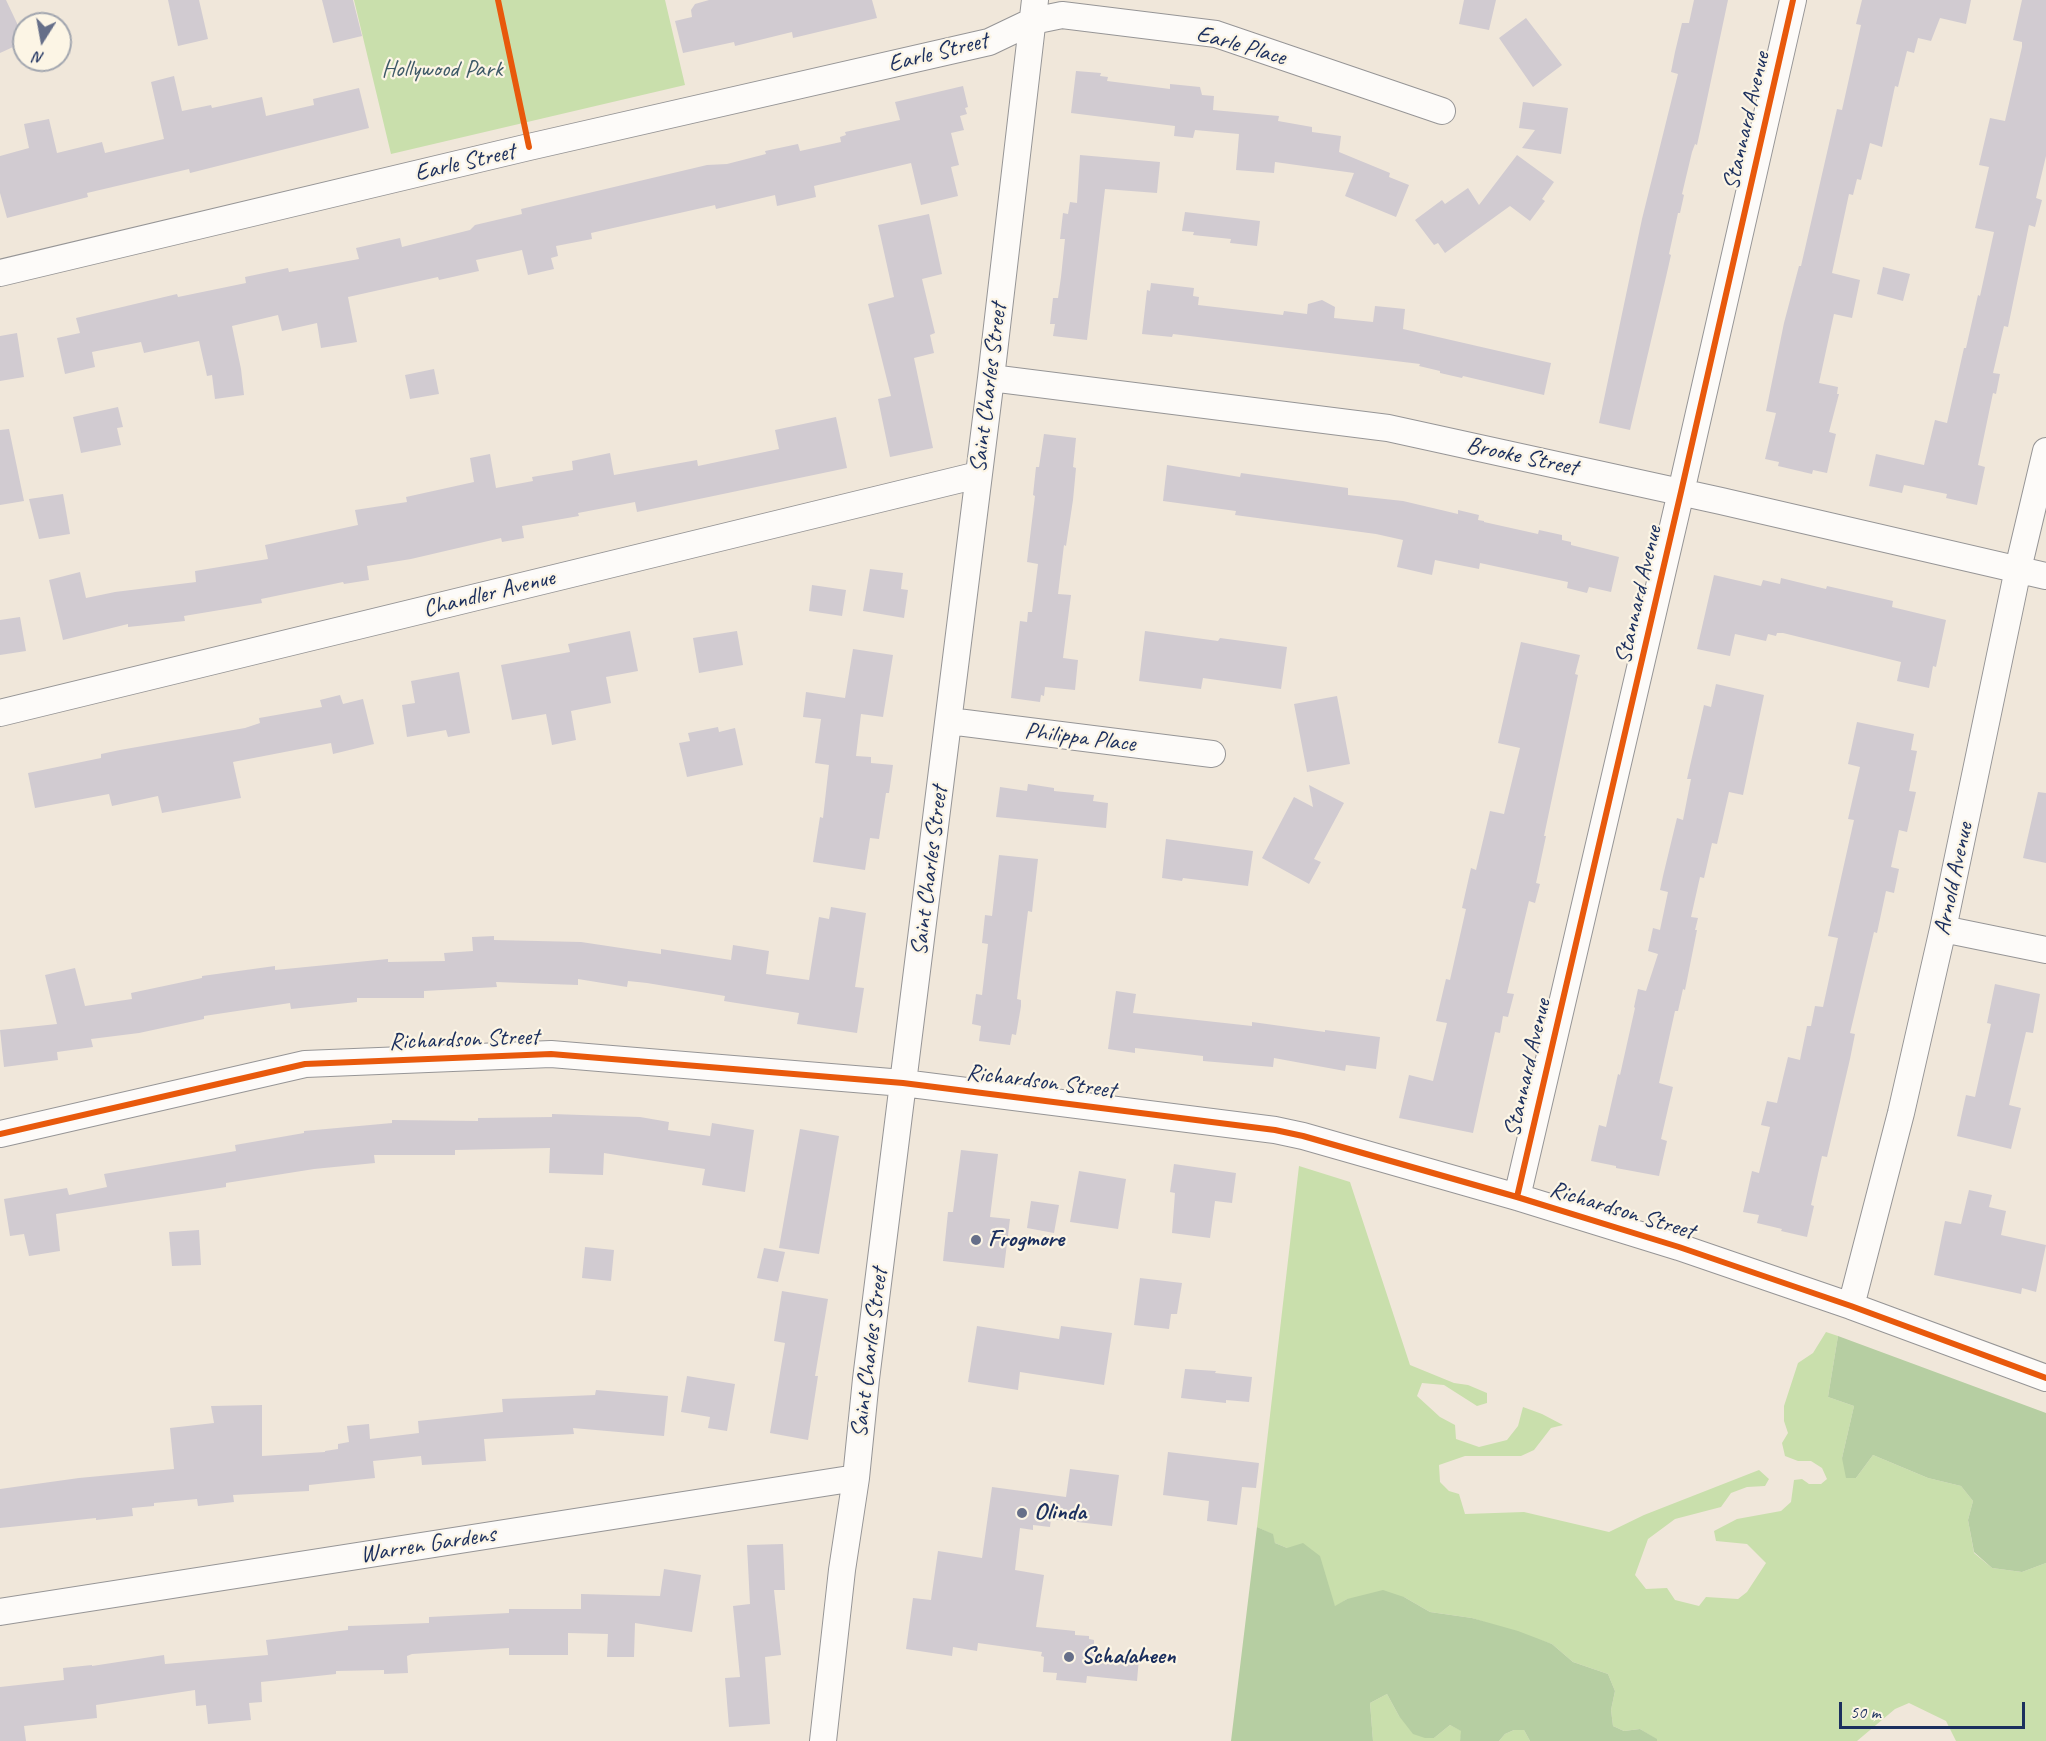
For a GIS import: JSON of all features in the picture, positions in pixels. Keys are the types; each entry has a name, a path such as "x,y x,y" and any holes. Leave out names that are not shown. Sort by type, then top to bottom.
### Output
{"street":[{"name":"Stannard Avenue","path":"1517,1197 1793,0"},
{"name":"Earle Place","path":"1034,11 1216,34 1442,111"},
{"name":"Earle Street","path":"0,273 529,147 989,42 1034,11"},
{"name":"Saint Charles Street","path":"823,1741 842,1570 856,1478 1034,11"},
{"name":"Brooke Street","path":"991,378 1388,428 1681,492 2046,576"},
{"name":"Arnold Avenue","path":"1851,1306 1902,1113 2018,569 2046,451"},
{"name":"Chandler Avenue","path":"0,713 978,475"},
{"name":"Philippa Place","path":"949,721 1212,754"},
{"path":"1943,929 2046,950"},
{"name":"Richardson Street","path":"0,1134 305,1064 551,1054 903,1083 1275,1130 1303,1136 1517,1197 1679,1247 1851,1306 2046,1378"},
{"name":"Warren Gardens","path":"0,1612 856,1478"}],"green space":[{"name":"Hollywood Park","path":"354,0 665,0 685,85 391,154"},
{"path":"1299,1166 1350,1182 1410,1365 1454,1383 1468,1385 1487,1393 1487,1403 1477,1406 1444,1385 1422,1383 1417,1396 1440,1417 1455,1425 1456,1439 1479,1447 1507,1440 1518,1426 1523,1407 1563,1425 1551,1428 1534,1450 1521,1456 1465,1456 1439,1465 1440,1482 1449,1491 1459,1494 1465,1514 1524,1512 1609,1532 1644,1515 1759,1470 1769,1479 1765,1486 1747,1487 1731,1493 1721,1507 1675,1519 1648,1539 1635,1575 1646,1589 1667,1588 1675,1600 1699,1606 1706,1597 1738,1599 1747,1592 1766,1563 1747,1544 1716,1541 1714,1531 1737,1519 1781,1511 1791,1502 1794,1480 1802,1479 1809,1484 1821,1484 1827,1479 1822,1468 1811,1461 1798,1461 1785,1456 1782,1443 1788,1433 1784,1421 1784,1406 1798,1363 1813,1353 1826,1332 1838,1336 1828,1397 1854,1406 1842,1458 1856,1478 1873,1455 1928,1478 1961,1486 1973,1501 1968,1520 1974,1553 1992,1568 2022,1572 2046,1563 2046,1741 1956,1741 1946,1721 1909,1703 1895,1709 1857,1741 1657,1741 1640,1729 1624,1731 1613,1726 1611,1710 1615,1691 1608,1674 1573,1662 1552,1644 1472,1618 1430,1612 1404,1597 1347,1599 1335,1607 1327,1585 1287,1548 1275,1543 1272,1534 1257,1527"},
{"path":"1838,1336 2046,1413 2046,1563 2022,1572 1992,1568 1974,1552 1968,1520 1973,1501 1961,1486 1928,1478 1873,1455 1856,1478 1846,1478 1842,1458 1854,1406 1828,1397"},
{"path":"1257,1527 1273,1534 1275,1543 1287,1548 1303,1543 1320,1556 1335,1606 1347,1599 1383,1590 1404,1597 1430,1612 1472,1618 1518,1631 1552,1644 1573,1662 1608,1674 1615,1691 1611,1710 1613,1726 1624,1731 1640,1729 1657,1741 1530,1741 1524,1730 1514,1730 1505,1734 1499,1741 1460,1741 1461,1731 1450,1725 1434,1738 1425,1738 1413,1734 1399,1716 1387,1694 1370,1703 1373,1741 1231,1741"},
{"path":"1387,1694 1399,1716 1434,1738 1450,1725 1462,1731 1460,1741 1373,1741 1370,1703"},
{"path":"1514,1730 1524,1730 1530,1741 1499,1741 1505,1734"}],"building":[{"path":"0,0 6,0 12,13 12,48 0,53"},
{"path":"168,0 199,0 208,39 178,46"},
{"path":"322,0 353,0 362,36 333,43"},
{"path":"709,0 872,0 877,18 793,38 792,32 735,46 734,42 683,53 675,21 692,17 691,10 695,4"},
{"path":"1464,0 1496,0 1489,30 1459,24"},
{"path":"1694,0 1728,0 1697,145 1695,144 1692,152 1682,194 1684,195 1669,254 1671,255 1630,430 1599,423 1642,219 1678,74 1671,72 1675,52 1682,23 1689,23"},
{"path":"1862,0 1971,0 1966,24 1940,18 1931,41 1918,38 1914,53 1907,51 1898,87 1895,86 1882,147 1870,143 1861,180 1857,179 1853,195 1849,194 1832,273 1860,280 1852,318 1834,314 1819,383 1838,387 1837,394 1839,394 1829,432 1836,434 1827,473 1813,470 1812,474 1778,466 1779,462 1765,459 1776,413 1766,411 1784,323 1799,266 1801,266 1837,109 1842,110 1861,25 1856,24"},
{"path":"2022,0 2046,0 2046,156 2036,198 2042,200 2035,227 2029,225 2008,327 2004,326 1993,373 2000,374 1996,394 1993,393 1978,465 1985,467 1977,505 1946,498 1947,494 1904,485 1902,493 1869,486 1876,454 1924,465 1935,420 1947,423 1994,232 1975,228 1989,167 1979,165 1990,118 2005,121 2022,47 2022,42 2013,40"},
{"path":"1526,18 1562,65 1533,87 1499,38"},
{"path":"1076,71 1101,73 1100,76 1108,77 1107,81 1170,89 1170,84 1200,87 1202,95 1214,96 1213,110 1279,116 1278,121 1312,127 1312,132 1341,136 1339,152 1390,173 1389,177 1409,185 1396,217 1345,196 1354,173 1275,162 1274,173 1236,170 1239,134 1195,130 1193,138 1174,136 1175,126 1071,113"},
{"path":"174,76 182,111 211,105 212,108 262,97 266,116 314,105 313,99 359,88 369,128 190,173 189,169 87,193 88,197 7,218 0,193 0,156 29,148 24,124 49,119 57,153 102,142 105,153 164,139 151,82"},
{"path":"963,86 968,107 965,108 967,114 960,116 964,130 951,133 959,165 951,167 958,196 921,205 911,163 814,186 816,197 777,206 775,195 716,209 715,205 591,233 592,239 556,246 558,256 551,258 554,269 528,275 522,250 476,260 479,271 439,280 438,277 348,297 357,342 321,348 317,323 282,331 278,315 232,326 244,395 215,399 212,375 207,376 199,341 144,353 141,342 92,352 95,367 65,374 57,338 80,333 76,318 177,294 178,297 246,283 245,277 288,268 289,272 359,259 356,248 400,238 402,247 470,230 475,225 522,214 521,209 707,165 727,164 766,154 765,151 798,144 800,151 841,142 840,137 846,135 845,132 900,120 895,102"},
{"path":"1523,102 1568,108 1561,154 1522,148 1535,130 1519,128"},
{"path":"1080,155 1160,162 1157,193 1105,189 1087,340 1053,336 1055,324 1050,324 1053,298 1058,298 1061,277 1065,239 1060,239 1063,213 1068,214 1070,202 1077,203"},
{"path":"1517,155 1554,182 1542,199 1545,201 1530,221 1510,206 1445,253 1438,243 1434,245 1415,220 1442,200 1445,204 1468,188 1479,205"},
{"path":"1185,212 1260,221 1257,246 1230,243 1231,239 1193,235 1194,232 1182,231"},
{"path":"929,214 942,274 922,279 935,333 930,335 934,353 914,358 933,448 890,457 878,399 891,396 868,304 894,297 878,225"},
{"path":"1883,267 1910,274 1903,301 1877,294"},
{"path":"1151,283 1194,288 1193,296 1199,297 1198,305 1283,315 1284,311 1307,314 1308,304 1322,300 1335,307 1334,318 1373,322 1375,306 1405,309 1403,329 1551,363 1544,395 1463,376 1462,378 1440,373 1440,371 1419,366 1420,364 1173,334 1172,337 1142,334 1147,290 1150,291"},
{"path":"17,333 24,377 0,381 0,336"},
{"path":"434,369 439,394 410,399 405,375"},
{"path":"118,407 123,427 117,428 121,445 81,453 73,417"},
{"path":"836,417 847,468 637,512 635,502 578,513 579,516 522,526 524,538 502,542 501,538 411,559 367,566 369,580 344,584 343,582 261,599 262,603 184,616 185,621 128,627 128,624 63,640 49,580 80,572 86,598 196,582 195,571 268,559 265,545 358,525 355,510 407,502 406,497 474,482 470,458 490,454 496,488 533,481 532,477 573,470 572,461 610,453 614,475 697,460 698,466 779,449 775,430"},
{"path":"9,429 24,501 0,505 0,430"},
{"path":"1044,434 1076,438 1073,500 1058,594 1071,595 1063,658 1078,660 1075,690 1045,687 1044,696 1041,695 1040,702 1011,698 1020,621 1027,622 1028,612 1032,612 1038,564 1027,562 1036,467 1039,467"},
{"path":"1167,465 1240,477 1241,473 1348,488 1348,495 1403,501 1458,514 1458,510 1479,515 1478,520 1484,522 1538,534 1539,530 1562,535 1562,540 1571,542 1571,545 1619,557 1611,592 1589,587 1587,593 1567,588 1568,582 1480,563 1479,569 1435,560 1432,575 1397,567 1403,540 1376,534 1235,515 1236,511 1163,501"},
{"path":"63,494 70,534 39,539 29,499"},
{"path":"870,569 903,573 901,589 908,590 904,618 863,611"},
{"path":"1714,575 1761,586 1763,580 1780,584 1781,578 1826,589 1827,586 1893,601 1892,607 1946,620 1929,688 1897,681 1901,662 1783,633 1777,633 1776,636 1768,634 1766,641 1735,634 1730,656 1697,649"},
{"path":"812,585 846,590 842,616 809,611"},
{"path":"20,617 26,651 0,655 0,620"},
{"path":"630,631 638,671 606,677 611,703 571,711 576,740 552,745 546,714 512,720 501,665 570,652 568,644"},
{"path":"737,631 743,665 699,673 693,638"},
{"path":"1145,631 1287,647 1281,689 1203,678 1201,689 1139,681"},
{"path":"1521,642 1580,655 1575,674 1578,675 1544,836 1546,836 1536,883 1540,884 1535,903 1529,901 1507,993 1514,994 1508,1017 1503,1016 1500,1033 1495,1032 1473,1133 1399,1118 1409,1075 1433,1081 1447,1023 1436,1021 1446,979 1450,980 1466,909 1462,908 1471,868 1476,870 1490,811 1504,814 1520,748 1498,743"},
{"path":"853,649 893,655 883,717 861,714 856,756 871,757 871,763 893,765 879,839 870,838 865,870 813,862 820,817 823,818 829,765 815,763 821,719 803,717 806,692 845,698"},
{"path":"459,672 470,733 448,737 446,730 407,737 402,705 415,703 411,681"},
{"path":"1716,684 1764,695 1743,795 1729,792 1717,844 1712,843 1704,878 1700,877 1691,917 1698,918 1695,930 1697,930 1685,990 1683,989 1678,1011 1675,1011 1659,1083 1673,1087 1661,1139 1667,1141 1659,1176 1591,1161 1599,1125 1606,1127 1618,1074 1620,1075 1638,989 1646,991 1658,954 1648,951 1653,928 1660,930 1668,892 1660,890 1663,876 1677,818 1683,820 1691,779 1687,779 1704,705 1711,707"},
{"path":"340,695 343,704 363,699 374,744 333,754 331,743 233,762 241,798 162,813 158,796 112,806 109,794 35,808 28,773 101,758 101,754 120,750 245,728 260,723 259,718 322,707 320,700"},
{"path":"1337,696 1350,764 1307,772 1294,704"},
{"path":"1857,722 1914,734 1911,750 1917,751 1909,791 1916,792 1907,832 1899,830 1891,867 1899,869 1894,893 1886,891 1877,933 1874,932 1850,1033 1855,1034 1850,1059 1827,1157 1822,1156 1811,1205 1814,1206 1807,1237 1757,1223 1759,1215 1743,1212 1752,1171 1759,1173 1770,1127 1761,1125 1767,1101 1777,1103 1788,1057 1800,1060 1807,1026 1811,1026 1815,1006 1823,1007 1838,938 1828,936 1854,820 1848,819 1860,767 1848,764"},
{"path":"718,727 719,732 735,728 743,765 687,777 679,743 690,741 688,733"},
{"path":"1028,784 1054,788 1054,791 1094,795 1093,801 1108,803 1106,828 996,817 1000,787 1027,791"},
{"path":"1309,785 1344,803 1314,859 1321,862 1309,884 1262,858 1294,797 1313,807"},
{"path":"2038,792 2046,793 2046,863 2023,858"},
{"path":"1166,839 1253,851 1248,886 1183,878 1182,881 1162,878"},
{"path":"999,855 1038,859 1032,912 1028,911 1017,999 1021,1000 1021,1006 1016,1035 1012,1034 1010,1045 979,1041 981,1026 972,1024 976,994 982,995 988,944 982,943 985,915 992,916"},
{"path":"831,907 866,913 855,987 864,988 857,1033 797,1024 799,1013 724,1001 725,996 647,983 628,981 627,987 578,979 578,985 496,982 497,987 424,991 424,998 357,998 357,1002 291,1009 290,1003 204,1016 204,1019 139,1033 91,1039 93,1047 57,1052 58,1060 4,1067 0,1030 57,1024 45,975 75,968 85,1006 132,999 131,993 202,978 202,976 275,966 275,970 388,959 388,962 445,961 444,953 473,951 472,937 494,936 494,940 581,942 661,954 661,949 731,960 733,945 769,951 766,974 809,980 819,917 829,919"},
{"path":"1995,984 2040,994 2033,1033 2026,1032 2009,1105 2021,1108 2011,1149 1957,1136 1966,1095 1975,1097 1991,1024 1987,1023"},
{"path":"1116,991 1136,994 1133,1013 1252,1026 1252,1022 1380,1037 1376,1069 1346,1065 1345,1071 1274,1058 1273,1067 1203,1061 1203,1056 1135,1048 1135,1053 1108,1049"},
{"path":"552,1114 640,1117 669,1122 668,1130 710,1136 712,1123 754,1130 745,1192 702,1185 705,1169 604,1153 603,1175 549,1173 550,1148 455,1150 455,1155 374,1155 375,1163 314,1169 226,1183 226,1187 56,1214 60,1251 29,1256 24,1234 10,1236 4,1199 67,1188 69,1195 107,1187 104,1174 236,1151 235,1145 304,1133 304,1131 392,1123 392,1120 478,1121 478,1118 552,1117"},
{"path":"800,1129 839,1136 819,1254 779,1248"},
{"path":"961,1150 998,1154 990,1217 1010,1219 1004,1268 943,1261 948,1212 953,1212"},
{"path":"1174,1164 1236,1173 1232,1203 1215,1201 1210,1238 1172,1233 1175,1193 1170,1192"},
{"path":"1079,1171 1126,1179 1118,1229 1070,1222"},
{"path":"1969,1190 1992,1195 1989,1207 2006,1211 2001,1235 2046,1245 2036,1292 2022,1288 2021,1294 1934,1275 1945,1221 1961,1224"},
{"path":"1031,1201 1059,1205 1054,1233 1027,1228"},
{"path":"199,1230 201,1265 172,1266 169,1232"},
{"path":"585,1247 614,1250 611,1281 582,1278"},
{"path":"764,1248 785,1252 778,1282 757,1278"},
{"path":"1140,1278 1182,1283 1177,1314 1171,1314 1169,1329 1134,1325"},
{"path":"782,1291 828,1299 815,1376 818,1376 808,1440 770,1433 785,1343 774,1341"},
{"path":"977,1326 1059,1339 1061,1326 1112,1333 1104,1385 1020,1372 1018,1390 968,1382"},
{"path":"1185,1369 1252,1377 1249,1402 1226,1400 1226,1403 1181,1398"},
{"path":"687,1376 735,1384 727,1431 708,1428 710,1417 681,1412"},
{"path":"596,1390 668,1396 664,1436 573,1428 574,1434 484,1439 486,1461 422,1465 421,1456 373,1461 375,1478 309,1485 309,1491 233,1495 234,1502 198,1506 197,1499 154,1503 154,1506 132,1508 133,1516 0,1528 0,1489 79,1478 174,1469 170,1428 214,1423 211,1406 262,1405 262,1456 338,1449 338,1444 349,1442 347,1426 369,1424 370,1439 419,1433 418,1421 503,1412 502,1399 595,1395"},
{"path":"1168,1452 1259,1463 1256,1488 1242,1487 1237,1525 1207,1521 1209,1501 1163,1495"},
{"path":"1070,1469 1119,1475 1112,1526 1051,1519 1050,1527 1033,1525 1033,1530 1020,1528 1015,1570 1044,1575 1036,1627 1075,1631 1075,1635 1089,1636 1089,1639 1094,1640 1096,1644 1095,1654 1139,1658 1137,1681 1087,1676 1086,1683 1056,1680 1057,1673 1043,1672 1042,1652 978,1643 977,1651 953,1647 952,1656 906,1649 913,1598 931,1600 938,1551 982,1558 992,1487 1066,1497"},
{"path":"783,1544 785,1590 774,1590 781,1655 765,1657 770,1724 729,1727 725,1678 740,1677 733,1606 750,1604 747,1545"},
{"path":"664,1569 701,1575 692,1632 635,1623 634,1657 607,1657 608,1634 568,1633 568,1655 509,1655 509,1648 412,1654 407,1656 408,1673 384,1674 384,1670 336,1671 336,1674 261,1682 262,1702 249,1703 251,1720 208,1724 206,1705 196,1706 195,1690 96,1705 97,1718 24,1726 26,1741 0,1741 0,1687 64,1680 63,1668 164,1655 165,1664 268,1655 266,1640 348,1630 348,1626 429,1623 429,1617 509,1613 509,1609 581,1609 581,1594 660,1596"}],"cycle path":[{"path":"498,0 529,147"},
{"path":"1517,1197 1793,0"},
{"path":"0,1134 305,1064 551,1054 903,1083 1275,1130 1303,1136 1517,1197 1679,1247 1851,1306 2046,1378"}],"place":[{"name":"Frogmore","path":"976,1240"},
{"name":"Olinda","path":"1022,1513"},
{"name":"Schalaheen","path":"1069,1657"}]}
